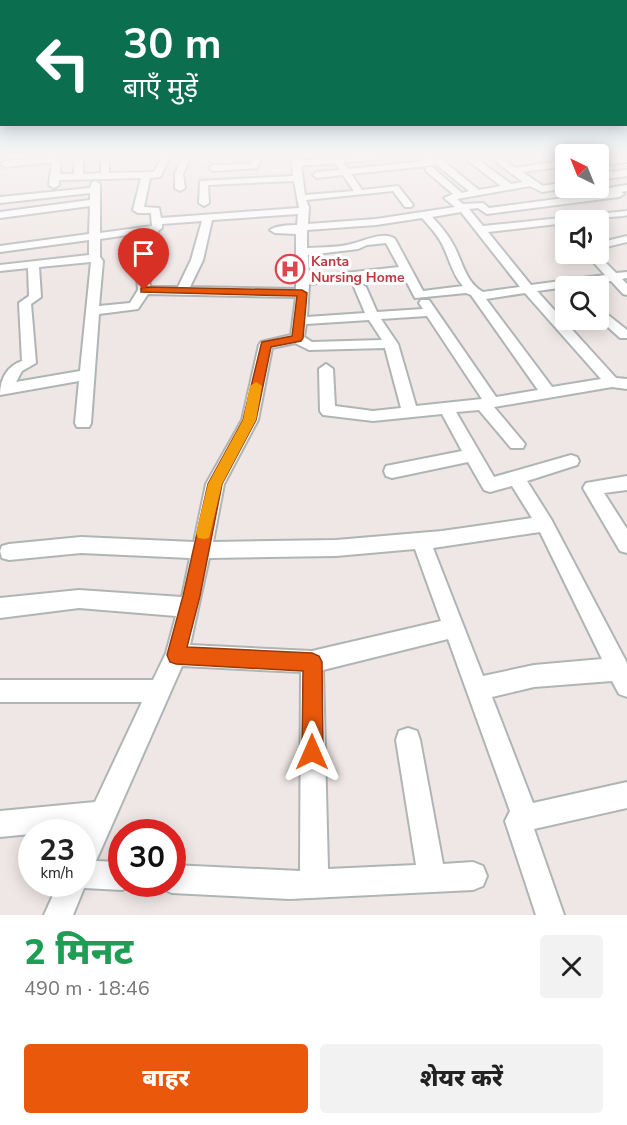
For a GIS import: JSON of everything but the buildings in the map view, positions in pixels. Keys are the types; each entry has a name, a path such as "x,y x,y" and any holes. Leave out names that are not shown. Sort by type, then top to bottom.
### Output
{"street":[{"path":"0,200 31,198"},
{"path":"82,423 97,261 94,258 96,198"},
{"path":"93,311 134,306 144,290 142,259 154,258 156,210 138,210 141,198"},
{"path":"203,198 204,203"},
{"path":"298,198 302,287 298,330 309,346 391,344"},
{"path":"275,230 349,198"},
{"path":"402,198 408,205"},
{"path":"451,198 462,208 528,289 612,382"},
{"path":"0,249 79,240 155,225 208,218 376,222 480,205 487,211 595,198"},
{"path":"0,215 96,202"},
{"path":"609,217 626,214"},
{"path":"424,215 438,229 449,246 461,277 548,393"},
{"path":"182,292 197,260 208,218"},
{"path":"480,230 555,225"},
{"path":"301,252 358,246 364,242 390,239 419,295 517,444"},
{"path":"609,243 627,239"},
{"path":"0,268 94,258"},
{"path":"600,264 627,291"},
{"path":"3,389 16,368 29,363 25,303 35,297 33,265"},
{"path":"144,290 182,292 302,287 401,270"},
{"path":"609,278 627,274"},
{"path":"419,295 468,289 480,296 555,286"},
{"path":"360,287 391,344 410,412"},
{"path":"96,831 176,655 189,607 215,484 250,420 266,345 298,330 332,319 431,312"},
{"path":"332,319 347,345"},
{"path":"609,320 626,335"},
{"path":"326,369 328,411 373,416 488,403 612,382 627,384"},
{"path":"3,389 87,375"},
{"path":"446,408 490,485 571,461"},
{"path":"392,471 473,455"},
{"path":"477,689 534,676 623,677 545,524 516,478"},
{"path":"627,483 592,488 627,545"},
{"path":"9,552 81,545 200,550 336,548 421,541 545,524"},
{"path":"421,541 526,818 627,795"},
{"path":"0,608 79,599 189,607"},
{"path":"176,655 312,662 453,628"},
{"path":"312,662 314,884"},
{"path":"0,691 158,691"},
{"path":"408,740 432,878"},
{"path":"0,824 104,814"},
{"path":"518,821 550,915"},
{"path":"186,880 290,885 473,876"},
{"path":"58,915 66,897"}],"slow traffic":[{"path":"204,533 215,484 250,420 256,386"}],"place":[{"name":"Kanta Nursing Home","path":"290,269"}],"route":[{"path":"144,290 205,293 302,293 297,338 266,345 262,355 250,420 215,484 192,596 176,655 312,662 312,752"}]}
